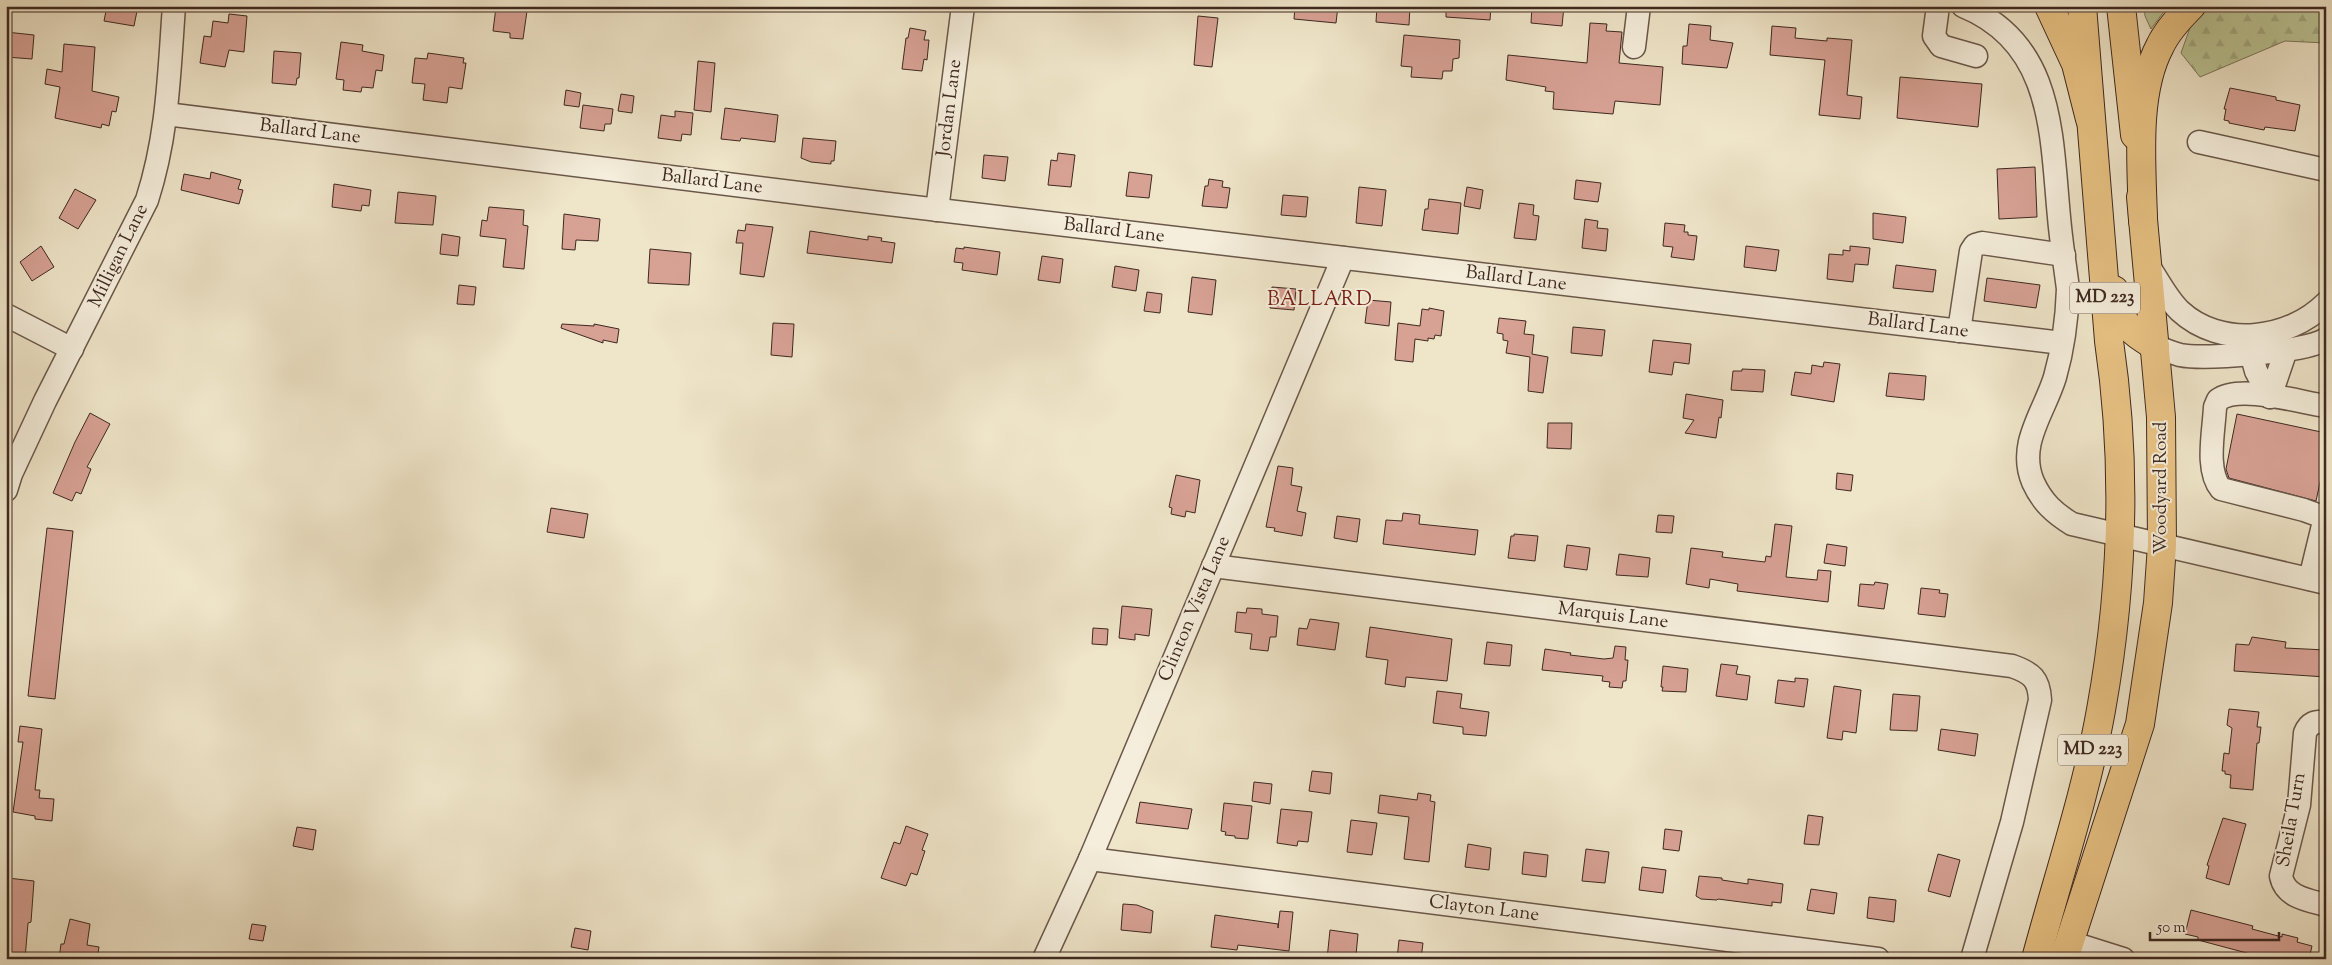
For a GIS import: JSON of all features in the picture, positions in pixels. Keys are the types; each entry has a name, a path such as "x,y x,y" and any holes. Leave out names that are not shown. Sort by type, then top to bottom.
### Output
{"main road":[{"path":"2049,6 2076,64 2090,119"},
{"name":"MD 223","path":"2036,959 2077,810 2101,712 2117,589 2120,535 2121,464 2115,383 2108,341 2082,6"},
{"name":"Woodyard Road","path":"2066,950 2140,724 2158,603 2162,545 2161,416 2121,6"},
{"path":"2143,221 2141,134 2146,88 2160,46 2191,6"},
{"path":"2098,204 2117,308 2130,330 2154,346"}],"street":[{"name":"Milligan Lane","path":"6,490 11,474 42,409 147,200 158,164 166,114 174,6"},
{"name":"Jordan Lane","path":"938,210 962,6"},
{"path":"1634,47 1639,6"},
{"path":"1938,6 1934,36 1941,46 1976,56"},
{"path":"1963,6 1986,16 2020,48 2038,76 2050,124 2068,289 2067,315 2055,376 2028,446 2029,472 2037,492 2056,514 2072,524 2318,581 2325,516 2221,489 2215,482 2212,466 2218,400 2225,394 2241,392 2326,406"},
{"name":"Ballard Lane","path":"166,114 938,210 2062,343"},
{"path":"2199,142 2326,170"},
{"path":"1959,331 1971,251 1975,245 1982,243 2064,254"},
{"name":"Clinton Vista Lane","path":"1044,959 1090,859 1343,258"},
{"path":"2147,264 2178,310 2199,326 2236,337 2266,334 2292,327 2315,314 2326,304"},
{"path":"6,315 72,349"},
{"path":"2154,346 2182,355 2251,353 2286,350 2320,343 2326,339"},
{"path":"2270,397 2286,350"},
{"path":"2251,353 2256,371 2270,397"},
{"name":"Marquis Lane","path":"1213,566 2012,666 2027,671 2036,678 2040,700 2012,822 1972,959"},
{"name":"Sheila Turn","path":"2326,722 2310,724 2305,733 2299,805 2281,876 2283,886 2288,891 2301,898 2326,905"},
{"name":"Clayton Lane","path":"1090,859 1878,959"},
{"path":"2066,950 2123,959"}],"green space":[{"path":"2144,6 2168,6 2151,29 2145,16"},
{"path":"2212,6 2326,6 2326,43 2285,41 2200,77 2181,53 2191,25"}],"building":[{"path":"107,6 138,6 134,26 104,21"},
{"path":"1295,6 1338,6 1336,23 1294,19"},
{"path":"1377,6 1410,6 1409,25 1376,22"},
{"path":"1446,6 1491,6 1490,20 1446,17"},
{"path":"1532,6 1564,6 1562,26 1531,23"},
{"path":"496,7 527,11 523,39 510,38 510,33 493,31"},
{"path":"229,14 247,16 244,52 229,50 225,67 200,63 204,36 211,37 213,21 228,23"},
{"path":"1198,16 1218,18 1212,67 1194,65"},
{"path":"1590,23 1607,24 1606,31 1622,32 1619,63 1663,67 1660,105 1615,101 1613,114 1553,109 1554,92 1545,91 1546,87 1506,80 1508,55 1587,63"},
{"path":"1689,24 1711,26 1710,40 1733,43 1727,68 1682,64 1683,46 1687,46"},
{"path":"1772,26 1796,28 1795,38 1827,41 1827,38 1852,40 1847,95 1862,97 1860,119 1819,115 1825,60 1770,55"},
{"path":"910,28 926,31 924,40 929,40 927,60 924,59 922,71 902,69 906,38 908,38"},
{"path":"6,32 34,35 32,59 6,57"},
{"path":"1404,35 1460,40 1459,58 1453,59 1452,71 1443,71 1442,79 1411,77 1412,67 1401,66"},
{"path":"341,42 363,45 362,51 384,55 382,71 376,70 373,88 362,87 361,92 343,90 344,80 336,79"},
{"path":"64,44 95,47 92,91 119,97 116,112 112,111 109,126 102,124 101,128 55,118 60,87 45,84 47,69 62,72"},
{"path":"274,51 301,53 299,78 297,78 296,85 272,83"},
{"path":"428,53 464,58 463,63 466,63 462,89 449,87 447,103 423,100 425,84 412,83 415,58 427,59"},
{"path":"698,61 715,63 711,112 694,110"},
{"path":"1900,77 1982,84 1978,127 1897,118"},
{"path":"2230,88 2276,97 2276,100 2300,105 2295,131 2265,127 2264,130 2229,123 2229,121 2224,120 2226,109 2224,109"},
{"path":"566,90 581,93 579,107 564,105"},
{"path":"621,94 634,96 632,113 618,111"},
{"path":"583,105 613,109 611,124 605,124 604,131 580,128"},
{"path":"725,108 778,115 775,142 741,138 740,141 721,139"},
{"path":"675,111 693,113 691,135 682,134 681,141 658,138 661,115 675,117"},
{"path":"803,138 836,141 834,161 831,161 831,164 811,162 801,158"},
{"path":"1058,153 1075,155 1071,187 1048,185 1051,160 1057,161"},
{"path":"984,155 1008,157 1005,181 982,178"},
{"path":"2035,167 2037,217 1999,219 1997,169"},
{"path":"211,172 241,180 238,189 243,190 239,204 181,190 184,174 210,179"},
{"path":"1129,172 1152,175 1149,198 1126,196"},
{"path":"1209,179 1223,181 1222,187 1230,188 1227,208 1202,206 1205,186 1208,186"},
{"path":"1576,180 1601,183 1598,202 1574,199"},
{"path":"334,184 371,190 369,206 362,205 361,211 332,207"},
{"path":"1359,187 1386,190 1382,226 1356,223"},
{"path":"1467,187 1483,190 1480,209 1464,206"},
{"path":"75,189 96,200 78,229 59,218"},
{"path":"398,192 436,196 433,225 395,223"},
{"path":"1283,195 1308,197 1306,217 1281,215"},
{"path":"1429,199 1461,203 1458,234 1422,230 1425,209 1428,209"},
{"path":"1519,203 1534,205 1533,215 1539,216 1536,240 1514,238"},
{"path":"489,207 524,210 523,225 528,226 524,269 503,267 506,239 480,236 482,220 487,221"},
{"path":"1873,213 1906,217 1903,243 1873,239"},
{"path":"564,214 600,219 598,241 576,240 575,250 562,249"},
{"path":"1585,219 1598,221 1597,228 1608,229 1606,251 1582,248"},
{"path":"1665,223 1685,225 1684,232 1688,232 1688,235 1697,236 1694,260 1671,257 1673,247 1663,246"},
{"path":"746,224 773,227 764,277 740,274 743,243 736,243 738,230 745,231"},
{"path":"810,231 868,240 868,236 882,238 881,241 895,243 892,263 807,253"},
{"path":"442,234 460,237 458,256 440,254"},
{"path":"41,246 54,267 32,281 20,262"},
{"path":"1746,246 1779,250 1776,271 1744,267"},
{"path":"1850,246 1870,248 1868,265 1855,264 1853,282 1827,279 1829,254 1843,255 1843,250 1850,251"},
{"path":"964,247 1000,252 997,275 962,270 963,263 954,262 956,248 964,249"},
{"path":"650,249 691,253 689,285 648,283"},
{"path":"1042,256 1063,259 1060,283 1038,280"},
{"path":"1896,265 1936,270 1933,292 1893,288"},
{"path":"1115,266 1139,270 1136,291 1112,287"},
{"path":"1192,277 1216,280 1212,315 1188,312"},
{"path":"1987,278 2040,285 2036,308 1984,301"},
{"path":"459,285 476,287 474,305 457,304"},
{"path":"1272,287 1296,289 1294,310 1270,308"},
{"path":"1147,292 1162,294 1160,313 1144,311"},
{"path":"1368,300 1391,302 1389,326 1365,323"},
{"path":"1429,308 1444,311 1441,336 1435,335 1434,339 1428,338 1428,341 1415,339 1413,362 1395,360 1398,323 1420,326 1422,309 1429,310"},
{"path":"1499,318 1526,321 1524,334 1534,335 1532,354 1548,357 1543,393 1528,391 1530,357 1506,353 1508,341 1503,340 1503,334 1497,333"},
{"path":"773,323 794,324 792,357 771,355"},
{"path":"562,324 594,326 594,324 619,329 617,343 603,340 603,343 561,328"},
{"path":"1573,327 1605,330 1602,356 1571,353"},
{"path":"1653,340 1691,344 1689,364 1674,362 1672,375 1649,372"},
{"path":"1824,362 1840,364 1834,402 1791,395 1795,372 1811,374 1812,365 1823,367"},
{"path":"1742,369 1765,370 1763,392 1731,390 1733,371 1742,371"},
{"path":"1889,373 1926,376 1924,400 1886,396"},
{"path":"1686,394 1723,400 1716,438 1685,433 1694,420 1683,418"},
{"path":"90,413 110,424 87,467 91,469 81,494 76,492 72,501 53,493"},
{"path":"2237,414 2326,433 2326,455 2316,501 2229,478 2226,469"},
{"path":"1548,423 1572,423 1571,449 1547,448"},
{"path":"1278,466 1293,468 1291,485 1302,487 1297,511 1306,513 1302,536 1274,531 1275,528 1266,527"},
{"path":"1837,473 1853,475 1851,491 1836,489"},
{"path":"1176,475 1200,480 1195,513 1186,511 1185,517 1171,514 1172,508 1169,507"},
{"path":"551,508 588,514 584,538 547,532"},
{"path":"1403,513 1420,515 1419,524 1478,530 1475,555 1383,544 1386,520 1402,521"},
{"path":"1658,515 1674,516 1672,533 1656,532"},
{"path":"1337,516 1360,519 1357,542 1334,538"},
{"path":"1775,524 1792,526 1786,577 1817,580 1818,570 1831,571 1828,602 1737,591 1738,584 1710,579 1709,588 1686,584 1691,548 1723,552 1722,557 1765,562 1766,556 1771,557"},
{"path":"47,528 73,531 55,699 28,696"},
{"path":"1514,534 1538,536 1535,561 1508,558 1511,536 1514,536"},
{"path":"1827,544 1847,547 1845,566 1824,563"},
{"path":"1567,545 1590,548 1587,570 1564,567"},
{"path":"1619,554 1650,558 1648,577 1616,575"},
{"path":"1875,582 1888,584 1884,609 1858,606 1860,584 1874,585"},
{"path":"1921,588 1940,590 1939,593 1948,594 1945,617 1918,614"},
{"path":"1122,606 1152,609 1149,636 1135,634 1135,640 1119,638"},
{"path":"1247,608 1262,609 1262,614 1278,616 1276,637 1270,637 1268,651 1250,649 1252,634 1235,632 1237,612 1246,613"},
{"path":"1310,619 1339,623 1335,650 1297,645 1299,628 1307,629"},
{"path":"1370,627 1452,639 1447,681 1406,677 1405,687 1385,684 1388,660 1366,657"},
{"path":"1093,628 1108,629 1107,645 1092,644"},
{"path":"2252,637 2286,642 2285,648 2326,650 2326,677 2234,671 2236,644 2249,645"},
{"path":"1487,642 1512,645 1510,666 1484,664"},
{"path":"1615,646 1626,647 1625,660 1628,660 1626,681 1623,681 1622,688 1609,687 1610,682 1602,681 1603,676 1542,670 1545,649 1571,653 1570,655 1604,659 1613,658"},
{"path":"1721,664 1738,666 1736,674 1750,676 1747,700 1716,696"},
{"path":"1663,666 1688,669 1686,692 1662,691"},
{"path":"1795,678 1808,679 1804,707 1775,703 1778,680 1795,682"},
{"path":"1834,686 1861,690 1856,733 1843,731 1842,740 1827,738"},
{"path":"1437,691 1462,694 1460,708 1489,712 1486,736 1463,734 1463,727 1433,723"},
{"path":"1893,694 1920,696 1917,731 1890,730"},
{"path":"2229,709 2259,712 2257,727 2261,727 2259,743 2257,743 2253,790 2230,788 2231,775 2225,774 2225,771 2222,771 2224,753 2229,754 2232,728 2227,725"},
{"path":"20,726 42,729 35,790 40,790 39,798 54,799 52,821 35,819 35,816 13,812 23,742 18,742"},
{"path":"1941,729 1978,734 1975,756 1938,750"},
{"path":"1312,771 1332,773 1330,794 1309,791"},
{"path":"1254,782 1272,784 1270,804 1252,801"},
{"path":"1418,793 1431,795 1430,801 1435,802 1429,862 1404,859 1409,817 1378,813 1380,795 1417,800"},
{"path":"1140,802 1192,809 1188,829 1136,823"},
{"path":"1224,803 1252,806 1248,839 1235,838 1235,836 1225,835 1226,832 1221,831"},
{"path":"1281,809 1312,812 1308,842 1298,841 1297,846 1277,843"},
{"path":"1808,815 1823,817 1819,845 1804,844"},
{"path":"2223,818 2246,824 2229,885 2206,878 2209,866 2207,865"},
{"path":"1351,820 1377,823 1372,855 1347,852"},
{"path":"906,826 928,834 922,850 925,851 917,875 911,873 906,886 881,878 894,842 900,844"},
{"path":"297,827 316,830 313,850 293,846"},
{"path":"1665,829 1682,831 1679,851 1663,849"},
{"path":"1468,844 1491,848 1489,870 1465,867"},
{"path":"1586,849 1609,852 1605,883 1582,881"},
{"path":"1524,852 1548,855 1546,877 1522,874"},
{"path":"1938,854 1960,860 1950,897 1928,891"},
{"path":"1642,867 1666,870 1663,893 1639,890"},
{"path":"1699,876 1722,878 1722,880 1748,884 1748,879 1783,884 1781,903 1772,902 1772,906 1718,899 1701,899 1696,896"},
{"path":"8,878 34,881 31,922 28,923 25,959 6,959"},
{"path":"1811,889 1837,893 1834,914 1807,910"},
{"path":"1869,897 1896,900 1894,922 1867,918"},
{"path":"1123,904 1137,905 1153,911 1151,933 1121,930"},
{"path":"2191,910 2253,926 2252,929 2282,937 2282,934 2298,938 2297,942 2312,946 2309,959 2257,959 2258,956 2198,940 2198,937 2185,934"},
{"path":"1280,911 1293,912 1289,951 1238,945 1237,950 1211,947 1215,915 1278,924 1278,928"},
{"path":"70,919 90,924 87,945 99,947 97,959 59,959 61,944 64,944"},
{"path":"252,924 266,926 263,941 249,939"},
{"path":"575,928 591,931 588,950 571,947"},
{"path":"1330,930 1358,934 1356,955 1348,954 1347,959 1327,959"},
{"path":"1399,940 1423,943 1421,959 1397,959"}],"district":[{"name":"BALLARD","path":"1320,300"}]}
